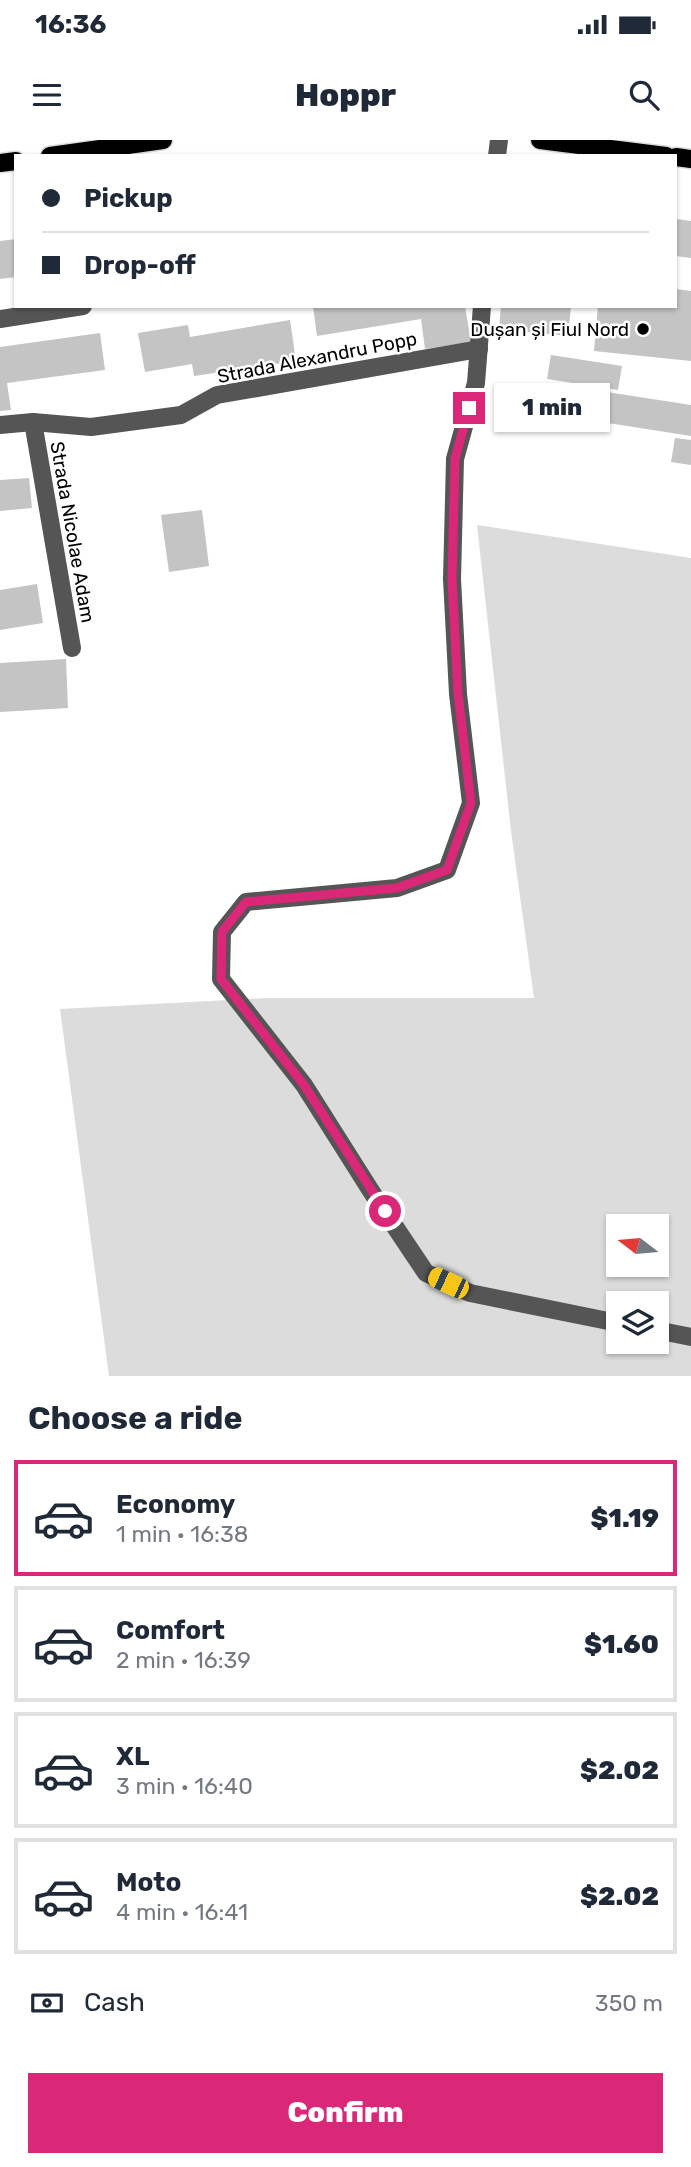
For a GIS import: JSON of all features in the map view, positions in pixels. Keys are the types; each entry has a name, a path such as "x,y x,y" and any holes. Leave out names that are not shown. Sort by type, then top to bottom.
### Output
{"main road":[{"path":"64,154 163,140"},
{"path":"540,140 650,154"}],"street":[{"path":"0,319 70,308"},
{"path":"482,308 476,383 455,459 452,579 458,694 471,803 447,870 397,888 246,902 222,932 221,979 304,1085 426,1273 470,1293 606,1321"},
{"name":"Strada Alexandru Popp","path":"0,425 33,422 91,427 181,415 218,396 479,349"},
{"name":"Strada Nicolae Adam","path":"33,422 72,648"},
{"path":"669,1333 691,1337"}],"shaded area":[{"path":"477,525 691,558 691,1376 109,1376 60,1009 267,998 534,998 511,831"}],"building":[{"path":"677,219 691,221 691,258 677,256"},
{"path":"14,239 14,277 0,279 0,241"},
{"name":"Dușan și Fiul Nord","path":"677,289 691,291 691,361 594,351 598,308 677,308"},
{"path":"313,308 465,308 471,342 425,349 421,319 317,336"},
{"path":"501,308 571,308 568,336 499,329"},
{"path":"290,320 296,361 194,376 192,364 145,372 138,333 188,325 190,337"},
{"path":"100,333 105,370 7,383 11,410 0,411 0,347"},
{"path":"551,355 622,366 618,390 547,379"},
{"path":"581,388 691,405 691,436 576,418"},
{"path":"675,438 691,440 691,465 671,462"},
{"path":"29,478 32,508 0,511 0,480"},
{"path":"202,510 209,566 169,572 161,515"},
{"path":"37,584 43,623 0,630 0,590"},
{"path":"66,659 68,708 0,712 0,663"}],"place":[{"name":"Dușan și Fiul Nord","path":"643,329"}],"route":[{"path":"385,1211 304,1085 221,979 222,932 246,902 397,888 447,870 471,803 458,694 452,579 455,459 469,408"}]}
